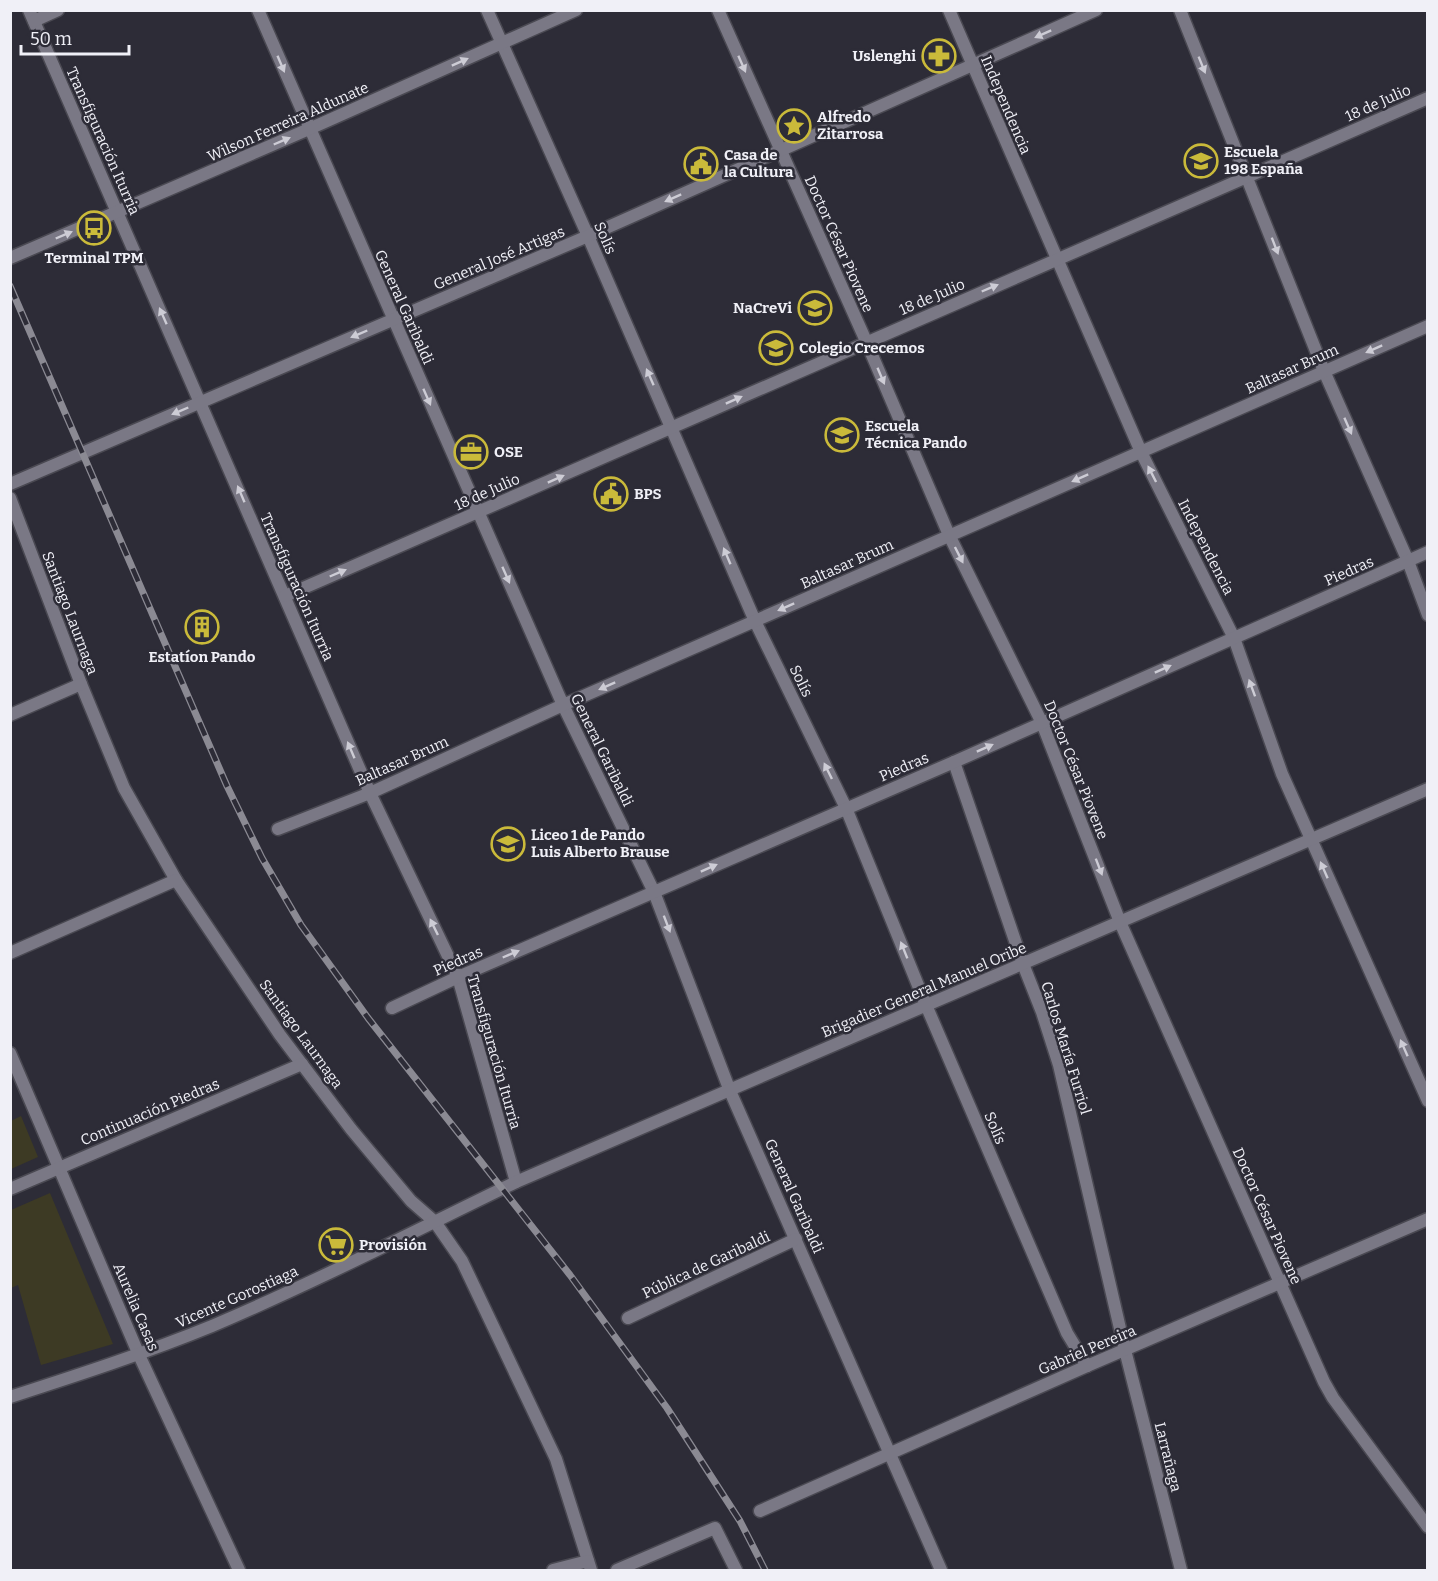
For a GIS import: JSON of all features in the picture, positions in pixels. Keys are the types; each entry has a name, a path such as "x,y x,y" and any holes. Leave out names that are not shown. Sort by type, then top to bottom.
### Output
{"street":[{"path":"31,16 58,10"},
{"name":"General Garibaldi","path":"258,10 563,705 654,892 730,1090 941,1570"},
{"name":"Solís","path":"487,10 755,621 846,808 926,1005 1067,1333 1087,1366"},
{"name":"Wilson Ferreira Aldunate","path":"10,258 309,129 576,10"},
{"name":"Doctor César Piovene","path":"718,10 866,341 949,536 1042,723 1120,922 1324,1382 1333,1398 1428,1527"},
{"name":"Independencia","path":"949,10 1141,452 1234,638 1282,774 1428,1101"},
{"name":"General José Artigas","path":"10,484 588,236 1096,10"},
{"path":"1180,10 1324,371 1408,561 1428,615"},
{"name":"Transfiguración Iturria","path":"31,16 370,793 458,977 516,1182"},
{"name":"18 de Julio","path":"285,596 1428,98"},
{"name":"Baltasar Brum","path":"278,829 370,793 563,705 1428,326"},
{"name":"Santiago Laurnaga","path":"10,498 81,684 124,788 176,880 280,1035 351,1129 411,1201 435,1222 462,1261 556,1459 590,1566"},
{"name":"Piedras","path":"392,1008 1428,552"},
{"path":"10,716 81,684"},
{"name":"Carlos María Furriol","path":"954,762 1059,1065 1125,1350"},
{"name":"Brigadier General Manuel Oribe","path":"435,1222 516,1182 1428,789"},
{"path":"10,953 176,880"},
{"name":"Aurelia Casas","path":"10,1053 139,1355 239,1570"},
{"name":"Continuación Piedras","path":"10,1189 302,1064"},
{"name":"Gabriel Pereira","path":"760,1510 1428,1219"},
{"name":"Vicente Gorostiaga","path":"10,1397 139,1355 213,1325 435,1222"},
{"name":"Pública de Garibaldi","path":"628,1318 796,1239"},
{"name":"Larrañaga","path":"1125,1350 1181,1570"},
{"path":"616,1570 715,1528 736,1570"},
{"path":"554,1570 590,1566"}],"shaded area":[{"path":"21,1116 38,1157 11,1169 11,1121"},
{"path":"50,1193 113,1344 41,1365 18,1285 11,1288 11,1210"}],"railway":[{"path":"10,286 227,786 262,858 301,925 368,1018 570,1275 667,1408 740,1521 765,1570"}],"place":[{"name":"Uslenghi","path":"939,56"},
{"name":"Alfredo Zitarrosa","path":"794,126"},
{"name":"Escuela 198 España","path":"1201,161"},
{"name":"Casa de la Cultura","path":"701,164"},
{"name":"Terminal TPM","path":"94,228"},
{"name":"NaCreVi","path":"815,308"},
{"name":"Colegio Crecemos","path":"776,348"},
{"name":"Escuela Técnica Pando","path":"842,435"},
{"name":"OSE","path":"471,452"},
{"name":"BPS","path":"611,494"},
{"name":"Estatíon Pando","path":"202,627"},
{"name":"Liceo 1 de Pando Luis Alberto Brause","path":"508,844"},
{"name":"Provisión","path":"336,1245"}]}
